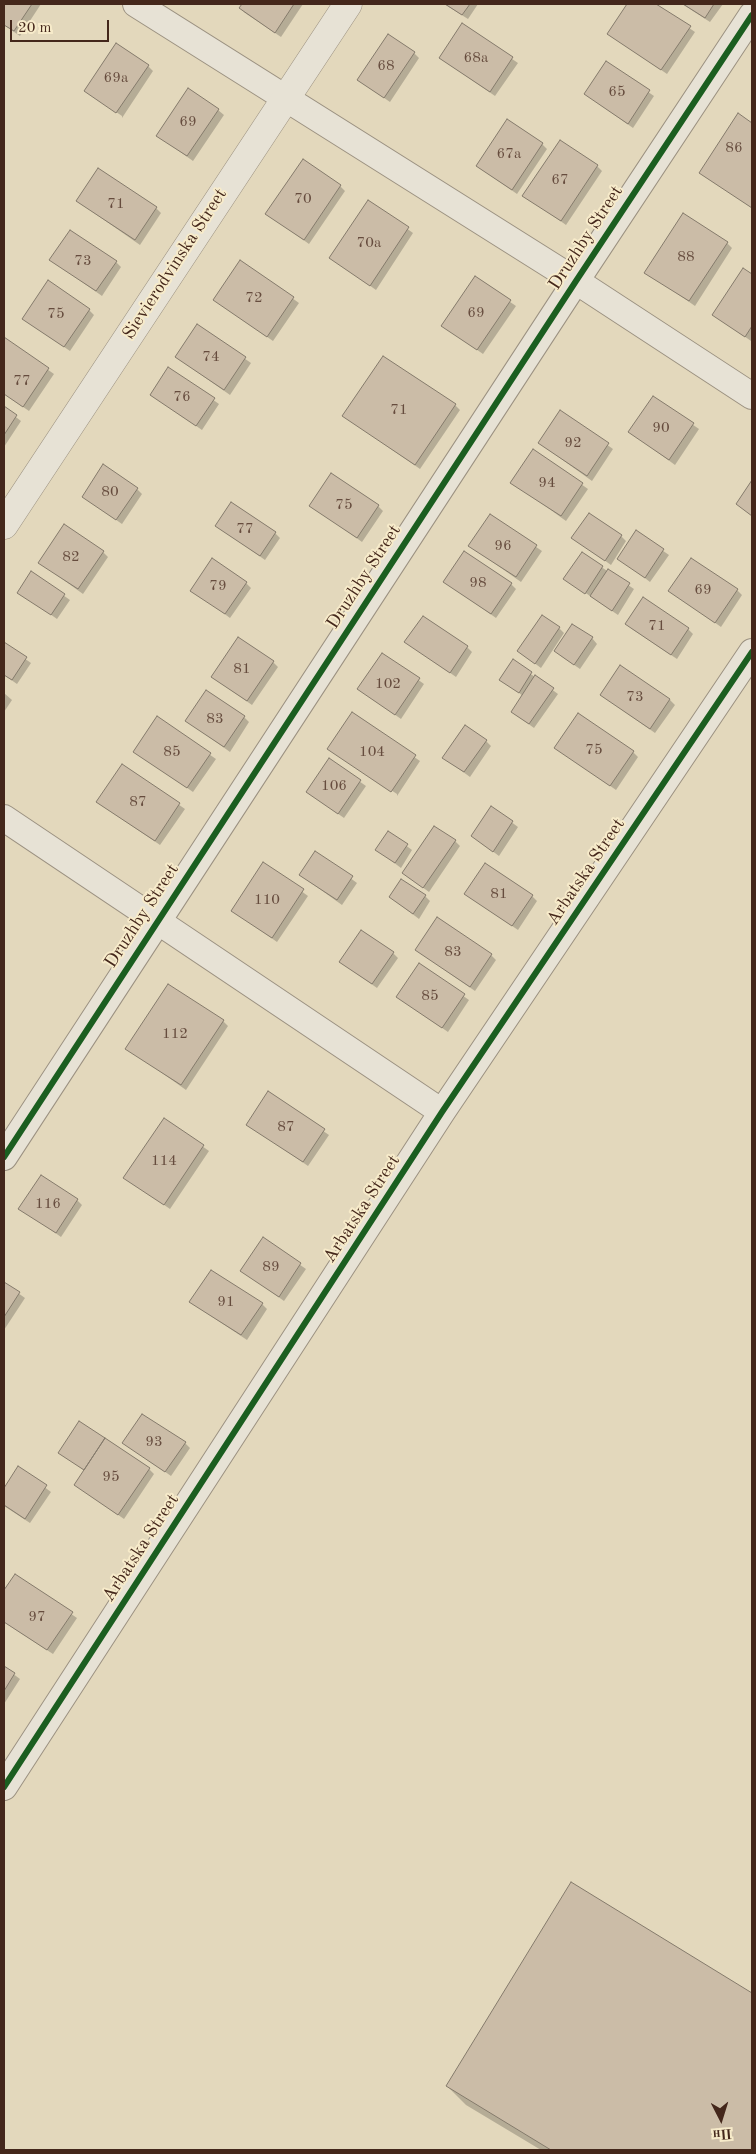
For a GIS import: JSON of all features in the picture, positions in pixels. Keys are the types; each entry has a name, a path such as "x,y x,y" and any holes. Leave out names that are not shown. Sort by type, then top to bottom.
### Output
{"street":[{"path":"136,4 285,96 576,281 752,396"},
{"name":"Sievierodvinska Street","path":"4,525 285,96 348,4"},
{"name":"Druzhby Street","path":"4,1157 157,920 752,15"},
{"name":"Arbatska Street","path":"4,1787 442,1112 752,652"},
{"path":"4,818 442,1112"}],"building":[{"path":"4,4 32,4 14,31 4,25"},
{"path":"242,4 294,4 275,33 239,8"},
{"path":"445,4 470,4 462,15"},
{"path":"627,4 656,4 691,26 661,70 607,34"},
{"path":"683,4 714,4 705,18"},
{"path":"462,23 513,57 490,92 439,58"},
{"path":"388,34 415,52 384,98 357,80"},
{"path":"116,43 149,65 116,113 84,91"},
{"path":"606,61 650,90 628,124 584,94"},
{"path":"188,88 219,109 187,156 156,136"},
{"path":"738,113 752,123 752,208 699,173"},
{"path":"507,119 543,143 512,190 476,166"},
{"path":"560,140 598,165 561,221 522,196"},
{"path":"303,159 341,185 304,240 265,214"},
{"path":"98,168 157,207 135,240 76,201"},
{"path":"368,200 409,227 370,286 329,258"},
{"path":"683,213 728,242 689,301 644,273"},
{"path":"70,230 117,261 96,291 49,260"},
{"path":"240,260 294,297 267,337 213,300"},
{"path":"743,268 752,274 752,326 745,337 712,315"},
{"path":"475,276 511,300 477,350 441,326"},
{"path":"48,280 90,309 64,347 22,319"},
{"path":"197,324 246,357 224,390 175,357"},
{"path":"4,337 49,368 23,407 4,394"},
{"path":"383,356 456,404 415,465 342,416"},
{"path":"168,367 215,398 196,426 150,395"},
{"path":"653,396 694,423 669,460 628,432"},
{"path":"4,406 17,415 4,435"},
{"path":"560,410 609,443 587,476 538,443"},
{"path":"533,449 583,483 561,516 510,483"},
{"path":"103,464 138,488 116,520 82,497"},
{"path":"331,473 379,505 357,538 309,506"},
{"path":"752,480 752,516 736,504"},
{"path":"231,502 276,532 260,556 215,526"},
{"path":"589,513 622,535 605,561 571,538"},
{"path":"490,514 537,545 516,577 468,546"},
{"path":"64,524 104,551 78,589 38,563"},
{"path":"636,530 664,549 645,578 617,559"},
{"path":"464,551 512,583 491,614 443,582"},
{"path":"582,552 603,566 585,594 563,579"},
{"path":"212,558 247,582 225,614 190,591"},
{"path":"691,558 738,589 715,623 668,591"},
{"path":"608,569 630,583 612,611 590,596"},
{"path":"31,571 65,594 51,615 17,593"},
{"path":"643,597 689,628 671,655 625,624"},
{"path":"542,615 560,627 535,664 517,651"},
{"path":"423,616 468,646 450,673 404,642"},
{"path":"572,624 593,637 574,665 554,651"},
{"path":"238,637 274,661 247,701 211,677"},
{"path":"4,642 27,657 12,680 4,675"},
{"path":"382,653 420,678 395,715 357,689"},
{"path":"513,659 532,672 519,693 499,680"},
{"path":"620,665 670,699 650,729 600,695"},
{"path":"535,675 554,688 529,724 511,712"},
{"path":"206,690 245,716 224,747 185,721"},
{"path":"352,712 416,755 391,792 327,749"},
{"path":"578,713 634,751 610,786 554,748"},
{"path":"157,716 211,753 187,788 133,752"},
{"path":"465,725 487,740 464,772 442,758"},
{"path":"329,758 361,780 338,814 306,792"},
{"path":"122,764 180,803 155,841 96,802"},
{"path":"491,806 513,821 493,852 471,836"},
{"path":"434,826 456,840 423,888 402,873"},
{"path":"388,831 408,844 395,863 375,850"},
{"path":"315,851 353,876 337,900 299,875"},
{"path":"263,862 304,889 272,938 231,911"},
{"path":"485,863 533,895 512,926 464,894"},
{"path":"401,879 426,895 413,914 389,897"},
{"path":"437,917 492,954 470,987 415,950"},
{"path":"361,930 394,952 372,984 339,962"},
{"path":"419,963 465,994 442,1028 396,997"},
{"path":"168,984 224,1020 181,1085 125,1049"},
{"path":"268,1091 325,1129 303,1162 246,1125"},
{"path":"164,1118 204,1145 164,1205 123,1178"},
{"path":"41,1175 78,1199 56,1233 18,1209"},
{"path":"263,1237 301,1263 279,1297 240,1271"},
{"path":"211,1270 263,1303 241,1335 189,1302"},
{"path":"4,1282 20,1292 4,1317"},
{"path":"142,1414 186,1442 165,1472 122,1443"},
{"path":"79,1421 105,1438 84,1470 58,1453"},
{"path":"105,1438 150,1468 118,1515 74,1485"},
{"path":"18,1466 47,1485 25,1519 4,1505 4,1488"},
{"path":"15,1574 73,1612 47,1650 4,1622 4,1590"},
{"path":"4,1666 15,1673 4,1691"},
{"path":"571,1882 752,1993 752,2150 551,2150 446,2086"}],"cycle path":[{"path":"4,1157 752,15"},
{"path":"4,1787 442,1112 752,652"}]}
